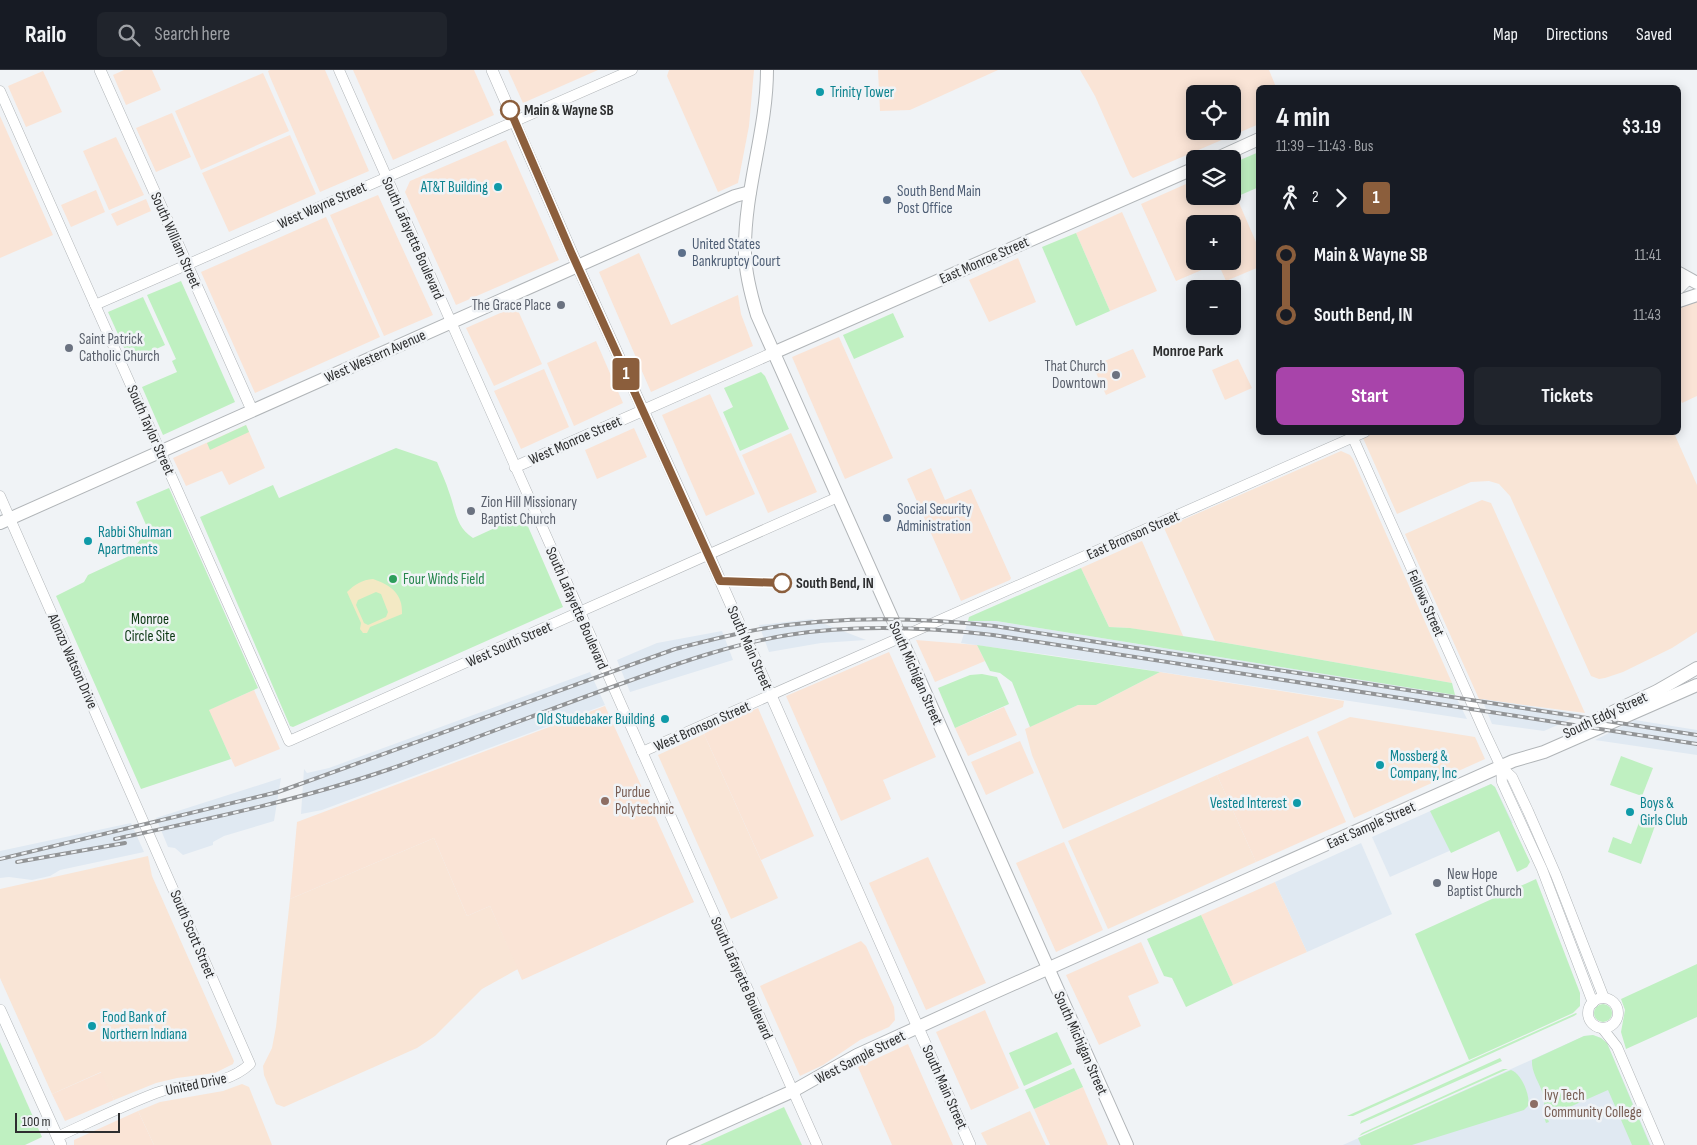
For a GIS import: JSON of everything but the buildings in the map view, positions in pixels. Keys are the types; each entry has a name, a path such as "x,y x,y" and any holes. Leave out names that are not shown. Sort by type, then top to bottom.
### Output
{"main road":[{"name":"South William Street","path":"100,70 252,410"},
{"name":"South Main Street","path":"492,70 970,1145"},
{"name":"South Michigan Street","path":"767,70 766,106 746,217 747,270 755,308 773,353 1127,1145"},
{"path":"1235,150 1256,140"},
{"name":"East Monroe Street","path":"773,353 1186,172"},
{"name":"West Western Avenue","path":"5,521 252,410 750,192"},
{"path":"1681,300 1697,294"},
{"name":"West Monroe Street","path":"515,467 773,353"},
{"name":"South Eddy Street","path":"1513,761 1540,744 1656,691 1697,668"},
{"name":"South Eddy Street","path":"1663,699 1697,680"},
{"name":"East Sample Street","path":"1048,969 1513,761 1544,752 1697,685"},
{"name":"West Sample Street","path":"673,1145 793,1091 857,1055 1048,969"},
{"path":"0,1010 59,1141"}],"street":[{"name":"South Lafayette Boulevard","path":"339,70 817,1145"},
{"name":"West Wayne Street","path":"95,305 632,70"},
{"name":"South Taylor Street","path":"0,92 289,741"},
{"name":"East Bronson Street","path":"900,638 1359,435"},
{"name":"Fellows Street","path":"1353,438 1501,767 1502,782 1542,869 1593,1003"},
{"path":"0,496 5,521"},
{"name":"West South Street","path":"289,741 838,497"},
{"name":"Alonzo Watson Drive","path":"5,521 137,804"},
{"name":"West Bronson Street","path":"642,752 900,638"},
{"name":"Fellows Street","path":"1501,767 1512,777 1531,818 1556,875 1604,998"},
{"name":"South Scott Street","path":"137,804 250,1064"},
{"path":"1615,1023 1608,1028 1598,1028 1589,1020 1588,1011 1593,1003 1604,998 1611,1000 1617,1007 1618,1013 1615,1023 1617,1047"},
{"path":"1603,1028 1617,1047 1659,1145"},
{"name":"United Drive","path":"59,1141 156,1093 226,1080 242,1072 250,1064"}],"shaded area":[{"path":"124,70 152,70 161,90 126,105 113,75"},
{"path":"325,70 369,171 320,192 270,77 268,71"},
{"path":"353,70 474,70 494,115 393,160"},
{"path":"508,70 598,70 523,103"},
{"path":"669,70 754,70 749,126 738,183 718,192 667,76"},
{"path":"878,70 998,70 910,110 880,111"},
{"path":"1080,70 1269,70 1275,85 1256,85 1256,125 1241,132 1241,85 1186,85 1186,140 1222,140 1198,150 1186,150 1186,155 1133,178 1095,96"},
{"path":"43,71 62,112 26,127 8,86"},
{"path":"263,73 289,131 201,170 175,111"},
{"path":"172,113 191,157 156,172 136,128"},
{"path":"0,116 53,235 0,258"},
{"path":"290,135 316,194 229,232 202,173"},
{"path":"116,137 144,195 109,210 83,151"},
{"path":"506,140 559,260 456,305 405,192 410,181"},
{"path":"1186,184 1186,205 1240,205 1256,242 1256,268 1228,280 1226,280 1221,270 1241,270 1241,215 1186,215 1186,270 1202,270 1176,281 1141,204"},
{"path":"96,190 105,212 71,227 61,205"},
{"path":"378,195 433,315 384,336 330,215"},
{"path":"146,199 151,211 117,226 111,214"},
{"path":"1122,212 1157,291 1110,311 1076,233"},
{"path":"326,217 380,337 255,393 201,272"},
{"path":"639,253 671,325 738,295 741,314 753,346 651,392 599,272"},
{"path":"1018,258 1036,302 989,322 969,280"},
{"path":"1697,300 1697,396 1682,403 1681,401 1681,307"},
{"path":"516,306 542,364 494,386 466,328"},
{"path":"839,337 893,458 845,479 792,357"},
{"path":"596,341 623,403 574,426 547,363"},
{"path":"1133,349 1146,377 1106,395 1093,366"},
{"path":"1238,359 1252,388 1225,400 1212,370"},
{"path":"544,369 569,427 521,449 494,391"},
{"path":"710,394 755,494 706,516 662,415"},
{"path":"246,425 265,468 229,485 222,471 186,486 173,458"},
{"path":"634,428 647,457 597,479 585,450"},
{"path":"791,433 817,492 768,513 742,455"},
{"path":"1369,435 1675,435 1697,485 1697,632 1672,648 1623,672 1599,679 1591,676 1510,496 1499,484 1489,481 1471,482 1397,514 1363,438"},
{"path":"1341,451 1350,455 1353,459 1452,683 1215,641 1164,528"},
{"path":"931,468 945,500 971,489 1011,578 1010,580 961,601 907,479"},
{"path":"1482,500 1491,503 1585,713 1479,699 1405,534"},
{"path":"1142,541 1184,638 1130,628 1109,627 1081,568"},
{"path":"812,619 866,640 821,643 769,652 759,625"},
{"path":"968,621 996,621 1455,695 1467,719 961,643"},
{"path":"722,631 733,660 630,692 617,660 657,643"},
{"path":"916,640 977,645 985,661 935,682"},
{"path":"889,652 936,757 883,780 891,799 841,821 786,696"},
{"path":"590,672 605,705 322,810 301,814 304,769 307,773 329,768"},
{"path":"1160,672 1344,701 1343,707 1063,829 1032,755 1025,729 1078,705 1096,705"},
{"path":"254,690 280,749 235,767 208,710"},
{"path":"1482,699 1582,714 1544,731 1492,724"},
{"path":"605,706 694,902 522,980 490,906 467,916 434,838 290,899 297,822"},
{"path":"1004,707 1017,735 968,756 955,728"},
{"path":"758,708 814,836 761,860 704,734 717,726"},
{"name":"Mossberg & Company, Inc","path":"1350,717 1475,737 1485,759 1354,818 1317,732"},
{"path":"1635,720 1697,730 1697,755 1595,740"},
{"path":"704,734 778,898 731,919 658,755"},
{"name":"Vested Interest","path":"1308,736 1346,822 1256,862 1217,775"},
{"path":"1020,741 1034,773 986,795 971,762"},
{"path":"1217,775 1256,862 1108,929 1068,841"},
{"path":"281,778 274,821 224,836 213,842 213,845 183,855 175,848 168,847 156,818"},
{"path":"1491,784 1495,787 1513,823 1390,877 1372,837"},
{"path":"131,823 144,852 60,870 50,876 32,880 9,877 0,878 0,851"},
{"path":"434,838 467,916 490,906 518,969 482,989 435,1036 417,1048 284,1107 276,1104 264,1075 263,1066 272,1048 276,1027 290,899"},
{"path":"1064,842 1103,930 1056,952 1016,863"},
{"path":"1361,843 1392,914 1307,952 1275,882"},
{"path":"148,856 152,876 234,1061 233,1064 215,1073 156,1083 114,1100 101,1072 52,1094 0,978 0,889"},
{"path":"928,857 986,983 926,1010 869,883"},
{"path":"1275,882 1307,952 1233,985 1201,915"},
{"path":"861,941 866,946 894,1007 895,1020 889,1027 860,1040 823,1065 800,1076 760,986"},
{"path":"1141,942 1159,983 1128,996 1141,1026 1099,1045 1066,975"},
{"path":"985,1010 1019,1088 971,1110 936,1032"},
{"name":"Ivy Tech Community College","path":"1593,1035 1607,1043 1651,1145 1343,1145 1584,1036"},
{"path":"908,1044 953,1145 892,1145 858,1067"},
{"path":"102,1072 114,1100 65,1121 52,1094"},
{"path":"242,1084 249,1087 272,1145 154,1145 138,1111 160,1102 223,1091"},
{"path":"1083,1087 1108,1145 1050,1145 1034,1109"},
{"path":"138,1111 154,1145 74,1145 74,1140"},
{"path":"1030,1111 1046,1145 987,1145 981,1133"}],"green space":[{"path":"1256,153 1256,188 1241,195 1241,160"},
{"path":"1076,233 1110,311 1076,326 1042,247"},
{"path":"181,281 235,402 163,435 142,387 177,372 172,361 176,359 147,295"},
{"path":"143,297 165,345 130,361 108,312"},
{"path":"893,313 904,337 854,359 843,335"},
{"path":"761,372 765,376 789,429 740,451 723,412 733,407 724,388"},
{"path":"246,425 249,432 210,450 207,443"},
{"path":"396,448 437,462 459,523 473,538 523,515 563,607 293,727 290,726 200,517 273,485 279,498"},
{"name":"Monroe Circle Site","path":"169,488 258,688 209,710 231,759 141,789 56,596 84,582 88,575 127,557 140,540 150,534 136,502"},
{"path":"1081,568 1109,627 1130,628 1215,641 1452,683 1455,695 996,621 968,621 969,617"},
{"path":"977,645 1160,672 1096,705 1078,705 1030,727 1012,682 1000,673 990,671"},
{"path":"982,674 997,677 1009,704 955,728 938,688 970,675"},
{"path":"1621,756 1653,768 1642,796 1610,785"},
{"path":"1491,784 1495,787 1530,862 1527,867 1517,872 1499,831 1451,853 1430,811"},
{"path":"1640,820 1655,826 1641,864 1608,852 1613,837 1631,844"},
{"path":"1536,879 1580,993 1580,1006 1573,1013 1469,1060 1415,934"},
{"path":"1201,915 1233,985 1186,1007 1172,978 1164,976 1147,939"},
{"path":"1697,964 1697,1017 1626,1049 1621,1032 1625,1010 1621,999"},
{"path":"1599,1004 1607,1004 1612,1009 1610,1020 1599,1022 1594,1017 1594,1009"},
{"path":"1576,1013 1574,1016 1353,1116 1347,1116"},
{"path":"1057,1032 1072,1064 1024,1086 1009,1053"},
{"path":"1593,1035 1607,1043 1650,1145 1632,1145 1608,1090 1547,1117 1549,1122 1546,1123 1544,1099 1534,1074 1532,1060 1584,1036"},
{"path":"0,1042 42,1137 25,1145 0,1145"},
{"path":"1500,1058 1502,1061 1360,1124 1361,1121"},
{"path":"1074,1068 1083,1087 1034,1109 1025,1090"},
{"path":"1503,1069 1508,1069 1359,1136 1362,1133"},
{"path":"1511,1070 1522,1080 1527,1091 1529,1102 1524,1110 1412,1145 1361,1145 1358,1138"},
{"path":"784,1107 802,1145 700,1145"}],"sand":[{"path":"369,580 379,581 395,591 402,607 402,614 370,627 367,633 363,633 360,629 361,623 347,592 359,583","holes":["376,592 381,594 388,612 386,617 368,625 364,623 356,605 358,600"]}],"railway":[{"path":"0,859 278,792 675,649 750,631 819,622 877,619 936,621 994,626 1697,735"},
{"path":"115,839 254,808 356,780 646,675 726,649 788,635 839,629 942,630 993,635 1697,744"},
{"path":"17,862 125,843"}],"bus line":[{"name":"1","path":"510,110 571,252 720,581 782,583"}],"place":[{"name":"Trinity Tower","path":"820,92"},
{"name":"Main & Wayne SB","path":"510,110"},
{"name":"AT&T Building","path":"498,187"},
{"name":"South Bend Main Post Office","path":"887,200"},
{"name":"United States Bankruptcy Court","path":"682,253"},
{"name":"The Grace Place","path":"561,305"},
{"name":"Saint Patrick Catholic Church","path":"69,348"},
{"name":"That Church Downtown","path":"1116,375"},
{"name":"Zion Hill Missionary Baptist Church","path":"471,511"},
{"name":"Social Security Administration","path":"887,518"},
{"name":"Rabbi Shulman Apartments","path":"88,541"},
{"name":"Four Winds Field","path":"393,579"},
{"name":"South Bend, IN","path":"782,583"},
{"name":"Old Studebaker Building","path":"665,719"},
{"name":"Mossberg & Company, Inc","path":"1380,765"},
{"name":"Purdue Polytechnic","path":"605,801"},
{"name":"Vested Interest","path":"1297,803"},
{"name":"Boys & Girls Club","path":"1630,812"},
{"name":"New Hope Baptist Church","path":"1437,883"},
{"name":"Food Bank of Northern Indiana","path":"92,1026"},
{"name":"Ivy Tech Community College","path":"1534,1104"}],"district":[{"name":"Monroe Park","path":"1188,350"}]}
